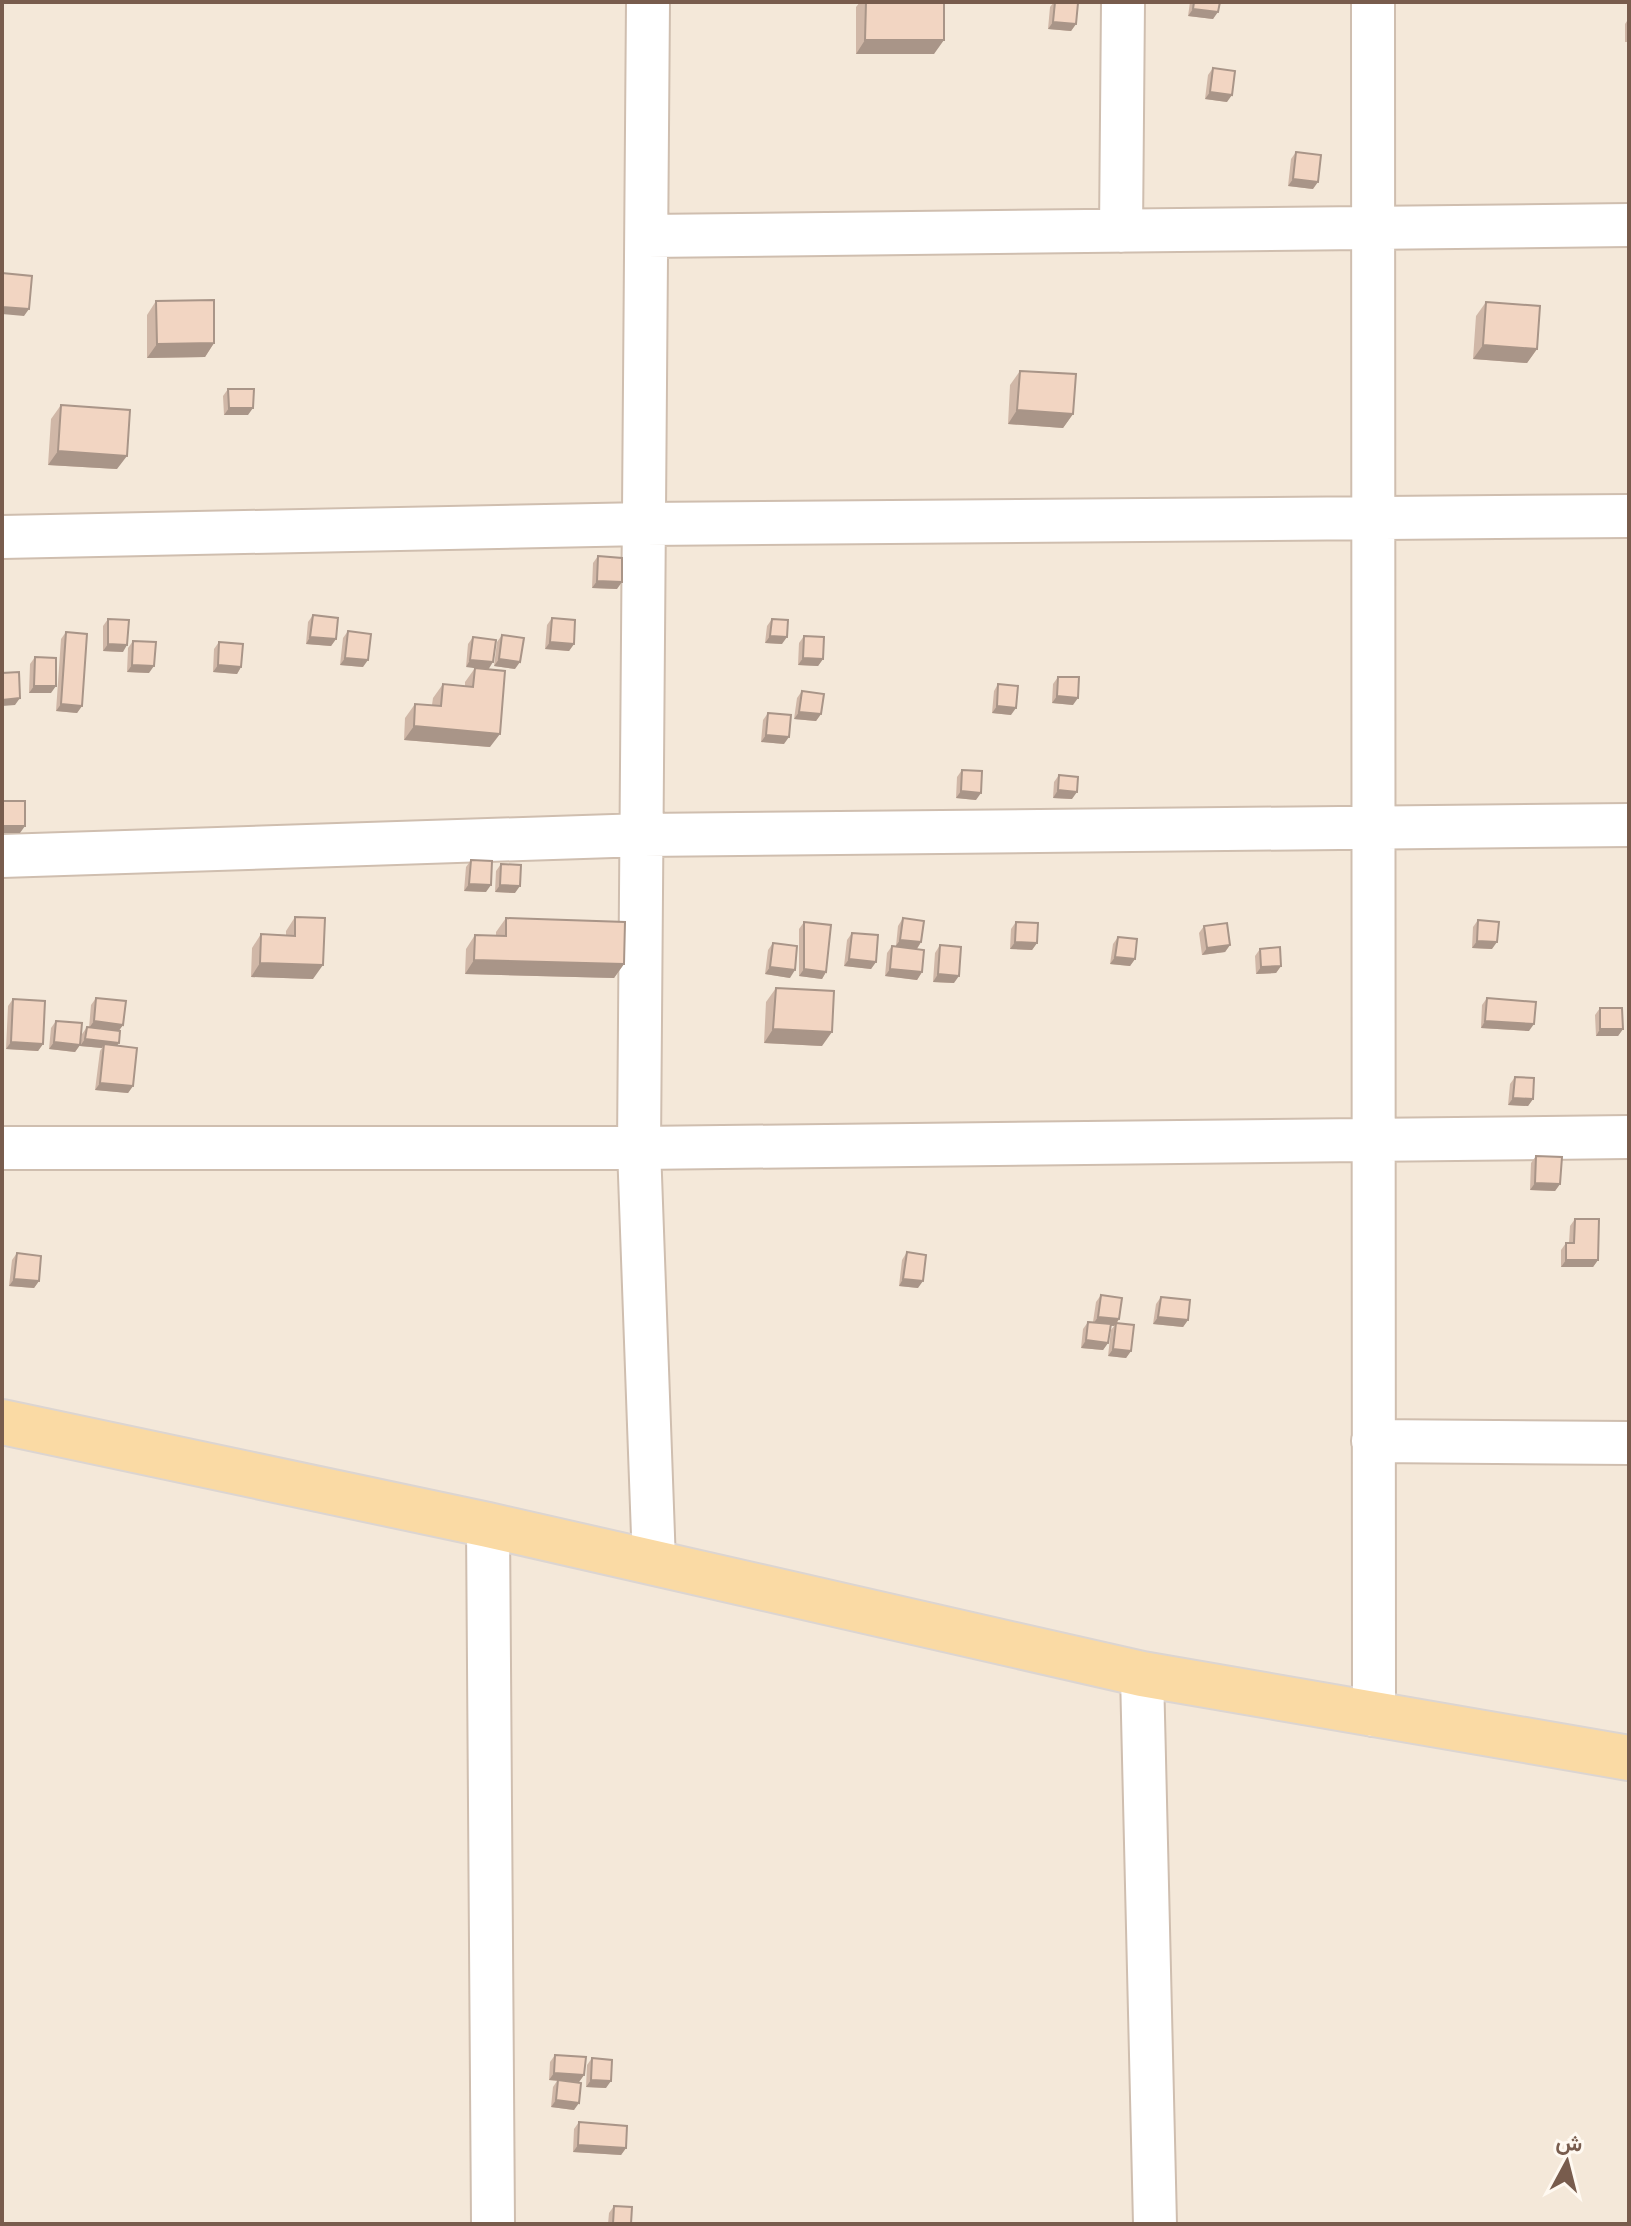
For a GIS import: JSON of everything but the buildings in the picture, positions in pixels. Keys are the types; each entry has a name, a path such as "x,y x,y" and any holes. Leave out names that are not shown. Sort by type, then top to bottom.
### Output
{"main road":[{"path":"2,1422 488,1525 1142,1674 1629,1758"}],"street":[{"path":"648,2 639,1148 654,1563"},
{"path":"1121,231 1123,2"},
{"path":"1373,2 1374,1715"},
{"path":"647,236 1629,225"},
{"path":"2,537 645,524 1629,516"},
{"path":"2,856 643,835 1629,825"},
{"path":"2,1148 639,1148 1629,1137"},
{"path":"1373,1441 1629,1443"},
{"path":"488,1525 493,2224"},
{"path":"1142,1674 1155,2224"}],"shaded area":[{"path":"2,2 1629,2 1629,2224 2,2224"}]}
